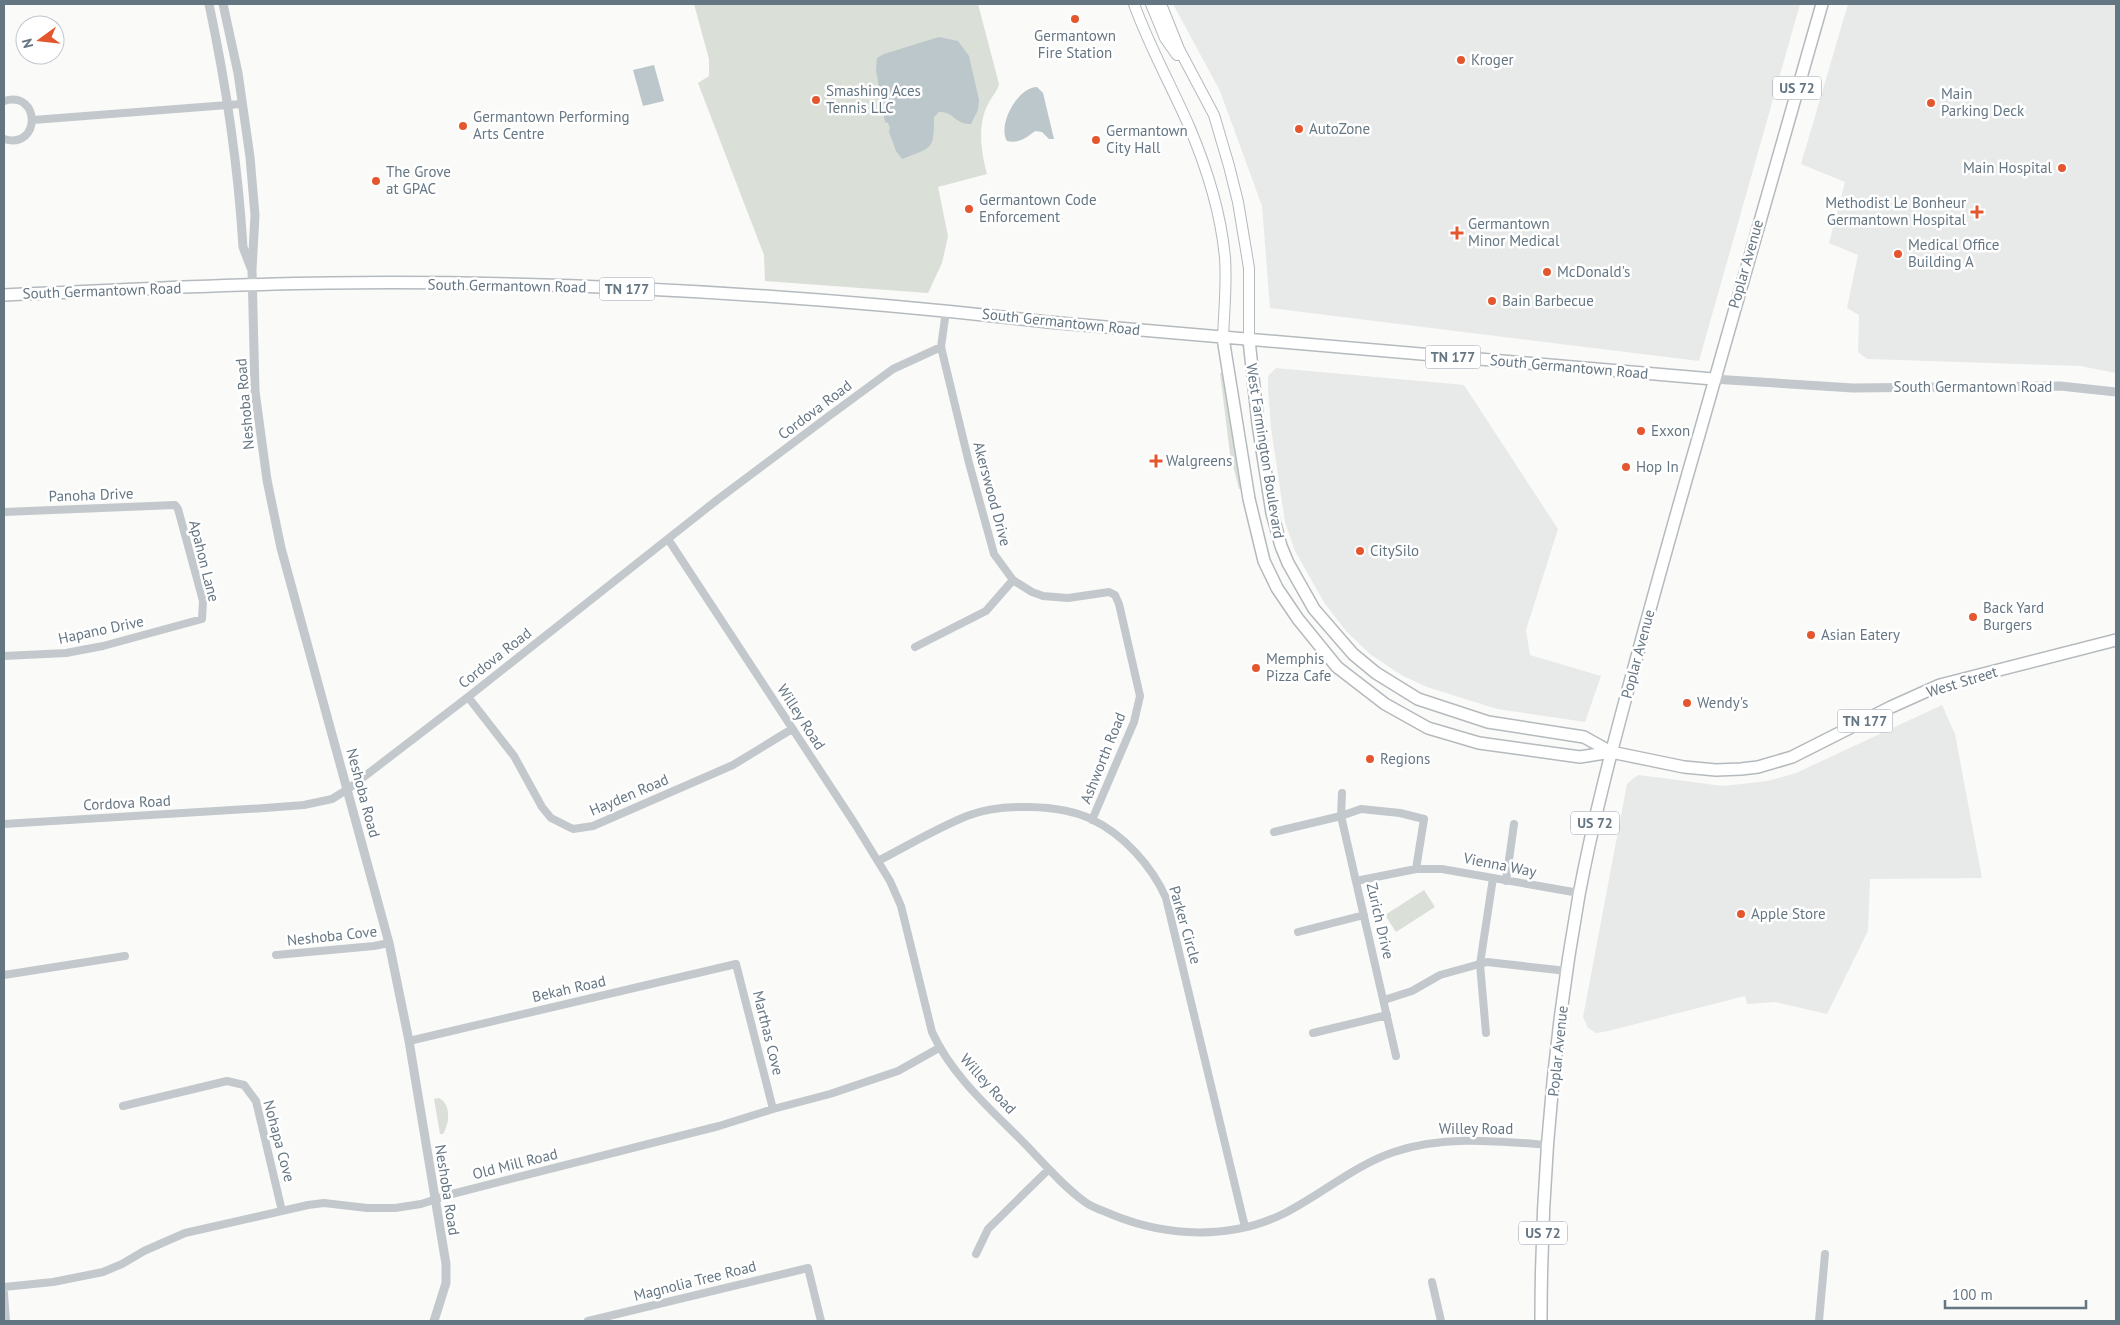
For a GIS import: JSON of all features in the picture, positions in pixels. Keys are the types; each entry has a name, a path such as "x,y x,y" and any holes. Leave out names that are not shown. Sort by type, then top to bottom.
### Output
{"main road":[{"path":"1134,4 1152,50 1189,126 1205,170 1219,222 1225,258 1224,338"},
{"path":"1151,4 1165,38 1190,72"},
{"path":"1161,4 1190,72 1214,115 1238,202 1248,268 1248,340"},
{"name":"Poplar Avenue","path":"1541,1321 1541,1264 1548,1145 1567,971 1579,893 1611,752 1713,379 1822,4"},
{"name":"South Germantown Road","path":"4,295 330,283 552,286 657,290 946,311 1224,338 1713,379"},
{"name":"West Farmington Boulevard","path":"1224,338 1249,500 1264,561 1277,588 1298,619 1337,667 1385,704 1428,728 1478,743 1580,757 1611,752"},
{"name":"West Farmington Boulevard","path":"1248,340 1258,424 1272,513 1288,563 1314,610 1346,646 1376,673 1418,699 1488,722 1584,737 1611,752"},
{"name":"West Street","path":"1611,752 1684,767 1716,770 1758,767 1792,757 1891,707 1940,685 2116,640"}],"street":[{"name":"Neshoba Road","path":"209,4 228,105 243,247 252,270"},
{"name":"Neshoba Road","path":"223,4 238,73 250,158 255,215 252,270 255,391 272,509 389,943 409,1041 446,1274 443,1293 434,1321"},
{"path":"4,101 17,100 24,102 33,120 28,133 24,137 11,141 4,139"},
{"path":"33,120 241,104"},
{"name":"Akerswood Drive","path":"946,311 941,347 986,532 994,554 1013,580 1032,592 1055,598 1109,592"},
{"name":"Cordova Road","path":"4,824 290,806 332,799 348,789 468,697 668,539 894,369 941,347"},
{"name":"South Germantown Road","path":"1713,379 1853,388 2060,386 2116,392"},
{"name":"Panoha Drive","path":"4,512 174,505 178,509"},
{"name":"Apahon Lane","path":"178,509 203,601 202,620"},
{"name":"Willey Road","path":"668,539 890,881 901,906 929,1023 940,1048 956,1073 1049,1169 1086,1204 1149,1227 1195,1233 1245,1227 1284,1213 1375,1159 1404,1148 1444,1141 1490,1141 1548,1145"},
{"path":"915,647 986,611 1013,580"},
{"name":"Ashworth Road","path":"1092,820 1134,722 1140,696 1119,604 1114,595 1109,592"},
{"name":"Hapano Drive","path":"4,656 66,653 103,646 202,620"},
{"name":"Hayden Road","path":"468,697 514,756 542,807 551,818 573,829 593,826 733,765 792,729"},
{"name":"Zurich Drive","path":"1342,793 1341,816 1396,1056"},
{"name":"Parker Circle","path":"878,861 968,816 996,809 1032,807 1079,814 1109,830 1133,850 1156,879 1166,898 1245,1227"},
{"path":"1274,832 1341,816 1361,809 1400,813 1424,819 1416,868"},
{"path":"1506,881 1514,824"},
{"name":"Vienna Way","path":"1356,881 1416,868 1459,871 1579,893"},
{"path":"1486,1034 1480,964 1493,878"},
{"path":"1298,932 1364,915"},
{"name":"Neshoba Cove","path":"276,955 389,943"},
{"path":"4,975 126,956"},
{"path":"1384,1000 1412,991 1440,975 1487,962 1501,962 1567,971"},
{"name":"Bekah Road","path":"409,1041 736,964"},
{"name":"Marthas Cove","path":"736,964 773,1109"},
{"path":"1313,1033 1387,1015"},
{"name":"Old Mill Road","path":"4,1287 53,1282 103,1272 122,1264 144,1250 185,1233 282,1211 324,1204 367,1208 395,1208 421,1204 719,1126 871,1082 898,1071 940,1048"},
{"name":"Nohapa Cove","path":"123,1106 227,1081 244,1085 256,1101 282,1211"},
{"path":"976,1254 988,1229 1049,1169"},
{"path":"1819,1321 1824,1254"},
{"name":"Magnolia Tree Road","path":"588,1321 808,1268 821,1321"},
{"path":"1432,1282 1441,1321"},
{"path":"4,1293 6,1321"}],"shaded area":[{"path":"694,4 978,4 999,84 988,104 982,121 981,139 987,174 938,187 948,236 942,263 928,293 765,281 764,255 698,83 709,76 709,59"},
{"path":"1173,4 1800,4 1699,361 1270,308 1262,206 1220,91"},
{"name":"Methodist Le Bonheur Germantown Hospital","path":"1848,4 2111,4 2116,6 2116,373 2080,366 1867,359 1858,352 1859,315 1847,308 1858,255 1829,243 1845,182 1801,164"},
{"path":"939,37 958,41 969,56 979,100 978,110 971,124 961,122 948,113 939,112 934,117 933,136 930,146 902,159 896,151 889,132 888,123 885,122 876,70 877,58 884,54"},
{"path":"654,65 664,101 643,106 633,70"},
{"path":"1037,87 1043,93 1054,139 1049,139 1042,132 1035,131 1019,141 1007,141 1005,126 1011,108 1023,93"},
{"path":"1276,368 1464,385 1558,529 1526,630 1530,655 1601,676 1585,722 1497,709 1427,687 1403,676 1371,655 1347,632 1325,604 1295,551 1285,522 1271,428 1268,390 1268,376"},
{"path":"1220,373 1222,373 1241,489 1239,489 1230,454"},
{"path":"1942,705 1955,734 1982,878 1870,879 1868,931 1827,1014 1775,1002 1747,1004 1745,996 1608,1031 1596,1033 1588,1028 1583,1017 1627,784 1639,775 1723,786 1768,781 1796,773"},
{"path":"1424,890 1435,907 1396,932 1385,915"},
{"path":"439,1098 446,1105 448,1114 447,1125 443,1134 440,1134 434,1099"}],"place":[{"name":"Germantown Fire Station","path":"1075,19"},
{"name":"Kroger","path":"1461,60"},
{"name":"Smashing Aces Tennis LLC","path":"816,100"},
{"name":"Main Parking Deck","path":"1931,103"},
{"name":"Germantown Performing Arts Centre","path":"463,126"},
{"name":"AutoZone","path":"1299,129"},
{"name":"Germantown City Hall","path":"1096,140"},
{"name":"Main Hospital","path":"2062,168"},
{"name":"The Grove at GPAC","path":"376,181"},
{"name":"Germantown Code Enforcement","path":"969,209"},
{"name":"Methodist Le Bonheur Germantown Hospital","path":"1977,212"},
{"name":"Germantown Minor Medical","path":"1457,233"},
{"name":"Medical Office Building A","path":"1898,254"},
{"name":"McDonald's","path":"1547,272"},
{"name":"Bain Barbecue","path":"1492,301"},
{"name":"Exxon","path":"1641,431"},
{"name":"Walgreens","path":"1156,461"},
{"name":"Hop In","path":"1626,467"},
{"name":"CitySilo","path":"1360,551"},
{"name":"Back Yard Burgers","path":"1973,617"},
{"name":"Asian Eatery","path":"1811,635"},
{"name":"Memphis Pizza Cafe","path":"1256,668"},
{"name":"Wendy's","path":"1687,703"},
{"name":"Regions","path":"1370,759"},
{"name":"Apple Store","path":"1741,914"}]}
